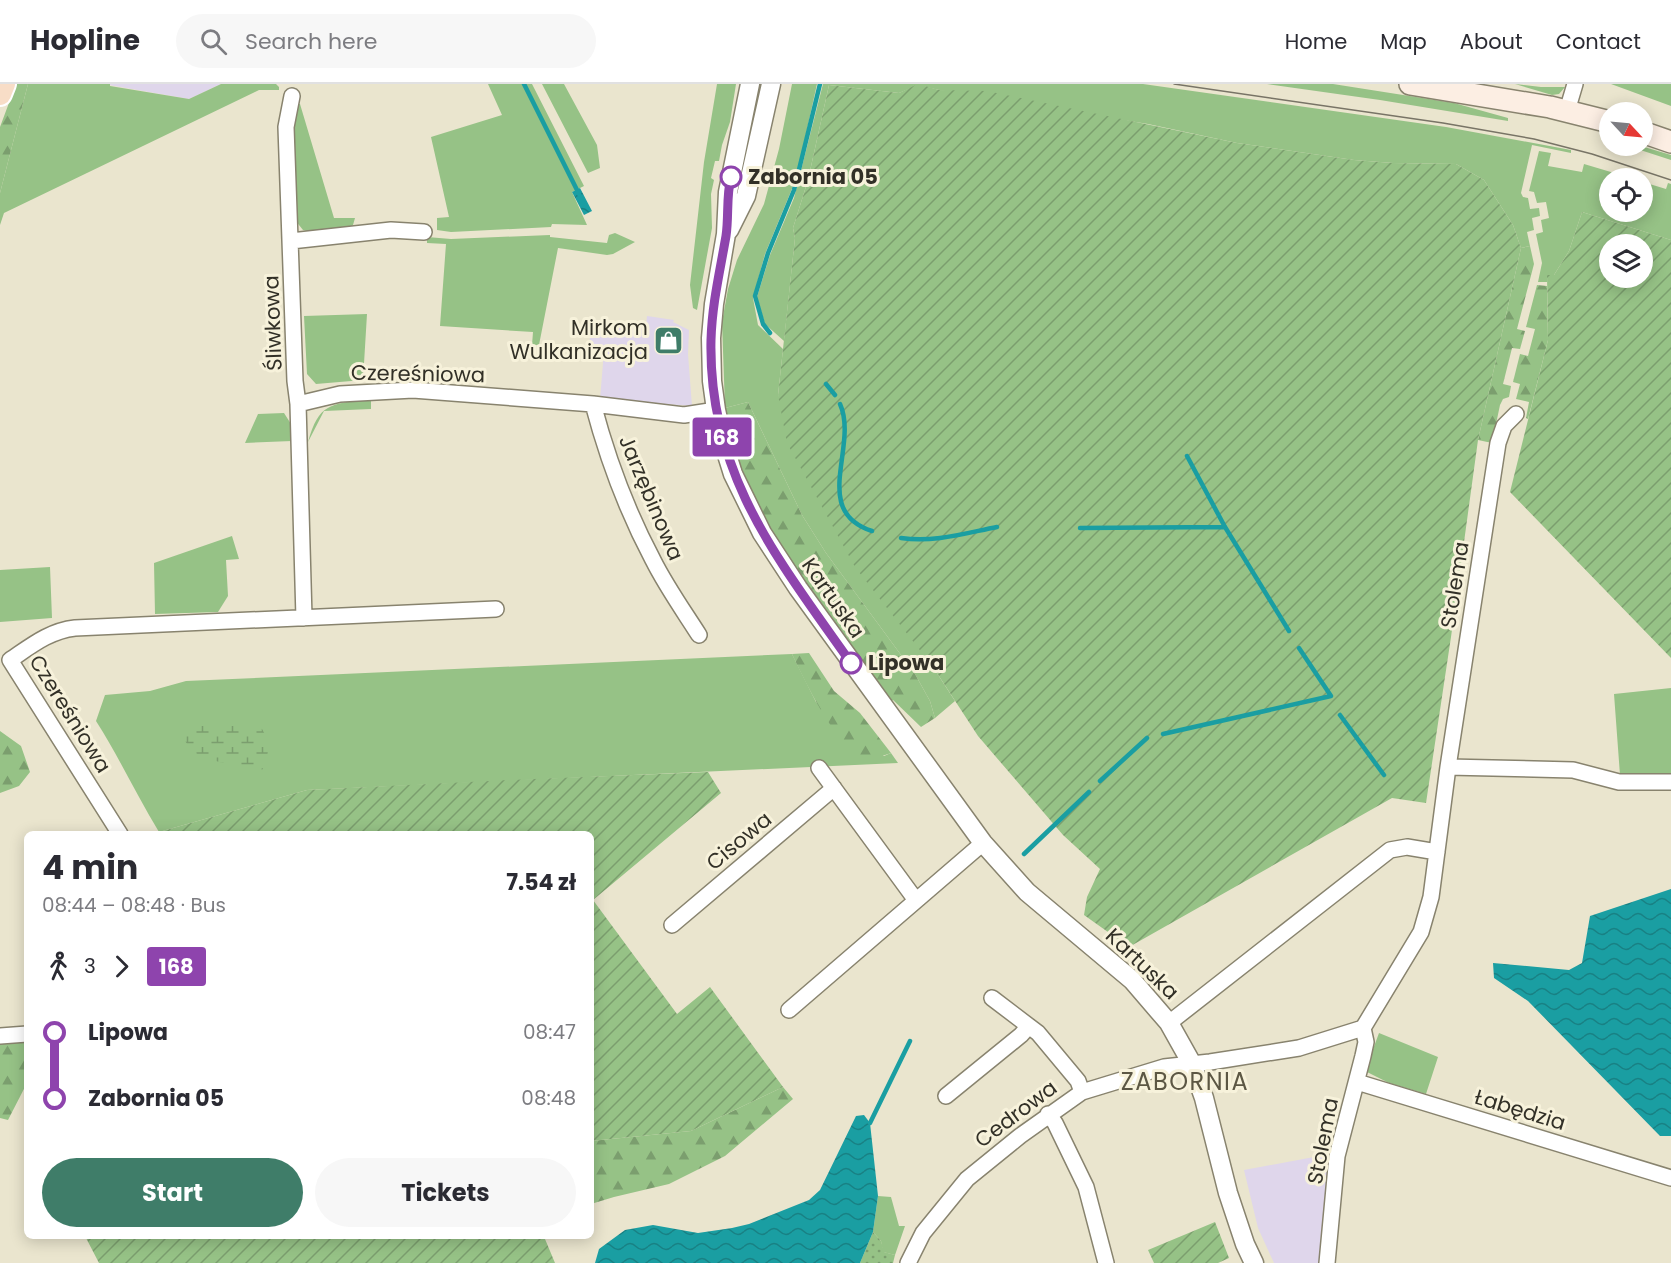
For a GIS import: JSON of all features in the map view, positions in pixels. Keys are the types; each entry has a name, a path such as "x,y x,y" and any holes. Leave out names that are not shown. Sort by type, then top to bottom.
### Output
{"main road":[{"path":"0,94 4,84"},
{"path":"1410,84 1567,111 1599,119"},
{"path":"1653,136 1671,142"}],"street":[{"name":"Kartuska","path":"750,84 728,192 726,234 711,330 712,381 716,410 733,474 762,533 852,664 983,843 1027,892 1132,980 1169,1023 1192,1064 1204,1098 1228,1193 1245,1244 1254,1263"},
{"name":"Kartuska","path":"726,234 746,196 771,84"},
{"path":"1567,111 1575,84"},
{"name":"Śliwkowa","path":"292,96 286,127 295,381 298,404"},
{"path":"291,241 391,230 424,232"},
{"name":"Czereśniowa","path":"298,404 340,394 413,390 592,404 684,415 716,410"},
{"path":"298,404 304,618"},
{"name":"Jarzębinowa","path":"592,404 620,486 639,532 663,579 699,635"},
{"name":"Stolema","path":"1327,1263 1337,1156 1366,1042 1363,1028 1421,932 1431,897 1448,767 1498,443 1504,426 1516,414"},
{"name":"Czereśniowa","path":"118,831 10,660 47,635 63,629 496,609"},
{"path":"1448,767 1573,770 1619,782 1671,782"},
{"path":"819,768 915,899"},
{"name":"Cisowa","path":"672,925 834,788"},
{"path":"789,1011 915,899 983,843"},
{"name":"Kartuska","path":"1169,1023 1390,850 1407,847 1437,852"},
{"path":"992,998 1038,1033 1078,1081 1082,1092"},
{"path":"946,1096 1029,1026"},
{"path":"1192,1064 1299,1048 1363,1028"},
{"path":"0,1036 24,1034"},
{"name":"Cedrowa","path":"908,1263 923,1233 968,1179 986,1162 1048,1114 1082,1092 1164,1067 1192,1064"},
{"name":"Łabędzia","path":"1357,1082 1671,1178"},
{"path":"1048,1114 1055,1123 1086,1187 1106,1263"}],"shaded area":[{"path":"110,84 221,84 189,99"},
{"path":"647,316 674,320 673,322 689,330 688,354 692,406 600,399 604,351 589,349 591,323 646,326"},
{"path":"1330,1154 1322,1263 1274,1263 1258,1228 1244,1170"}],"green space":[{"path":"16,84 28,84 0,193 0,127"},
{"path":"28,84 110,84 110,86 189,99 221,84 276,84 279,90 259,90 4,213 0,225 0,193"},
{"path":"488,84 532,84 584,186 572,192 587,225 552,224 551,227 451,232 437,230 437,218 449,217 431,137 502,115"},
{"path":"542,84 564,84 597,145 600,168 588,173"},
{"path":"717,84 736,84 730,122 719,161 715,161 711,178 714,180 711,194 712,228 697,310 693,308 690,285 704,162"},
{"path":"792,84 817,84 796,179 765,254 753,298 758,325 783,349 778,395 933,667 955,701 935,718 930,701 915,674 826,553 802,515 748,402 725,408 722,322 728,289 737,260 764,204 779,149"},
{"path":"823,84 1143,84 1446,127 1571,150 1571,153 1532,145 1521,193 1523,197 1528,198 1530,209 1539,208 1540,216 1532,218 1534,230 1527,232 1530,246 1521,248 1513,225 1484,180 1456,164 1354,160 1237,143 1148,124 918,85 899,93 829,85 808,180 793,228 795,238 784,341 765,324 757,297 770,255 794,198"},
{"path":"918,84 939,90 987,91 1237,143 1354,160 1456,164 1484,180 1513,225 1521,248 1478,440 1426,803 1392,798 1129,947 1084,915 1087,897 1100,869 1063,835 978,736 933,667 855,567 787,443 778,395 795,238 793,228 808,180 829,85 899,93"},
{"path":"1267,84 1333,84 1454,103 1508,118 1508,121 1380,100"},
{"path":"1515,84 1565,87 1559,94 1552,95"},
{"path":"1611,84 1671,84 1671,106"},
{"path":"295,103 300,104 334,218 355,218 353,225 347,230 315,233 303,230 295,220 293,111"},
{"path":"1653,150 1671,155 1671,160 1653,154"},
{"path":"1539,151 1551,153 1548,166 1582,172 1584,164 1599,168 1599,217 1582,212 1569,251 1554,275 1547,275 1547,282 1538,282 1542,263 1536,234 1543,232 1541,220 1549,218 1546,202 1537,203 1534,192 1529,191"},
{"path":"1668,183 1671,184 1671,240 1614,222 1653,222 1653,185 1666,189"},
{"path":"1582,212 1599,217 1599,222 1614,222 1652,234 1599,234 1599,288 1653,288 1653,234 1671,240 1671,658 1510,492 1548,340 1547,275 1554,275 1569,251"},
{"path":"615,233 635,242 607,255 558,248 539,345 532,345 533,332 440,326 446,244 427,243 427,237 451,239 550,235 550,237 607,243 609,235"},
{"path":"1530,246 1534,264 1517,329 1525,331 1520,349 1512,348 1503,384 1511,386 1509,397 1503,399 1500,405 1492,443 1478,440 1521,248"},
{"path":"1537,285 1547,286 1548,340 1528,419 1526,418 1529,402 1516,399 1520,384 1513,382 1520,354 1528,356 1535,329 1526,327"},
{"path":"367,314 363,380 316,384 307,374 304,316"},
{"path":"371,399 371,409 324,411 334,405"},
{"path":"748,402 802,515 826,553 915,674 930,701 935,718 921,727 893,700 889,702 785,554 764,520 734,451 725,408"},
{"path":"324,412 308,442 317,420"},
{"path":"284,413 291,424 292,441 245,443 258,414"},
{"path":"232,536 239,559 226,560 228,596 218,612 155,614 154,563"},
{"path":"50,567 52,618 0,622 0,570"},
{"path":"809,653 834,691 860,713 891,753 863,756 842,740 822,711 792,654"},
{"path":"792,654 816,702 884,756 891,753 898,763 307,790 158,831 96,721 105,695 150,691 186,681"},
{"path":"1671,688 1671,775 1620,775 1614,694"},
{"path":"239,725 262,729 265,734 268,750 262,770 219,762 192,752 179,731 196,726"},
{"path":"0,731 21,746 30,772 19,786 0,793"},
{"path":"708,772 721,793 594,899 594,831 163,831 307,790"},
{"path":"594,901 677,1014 710,987 783,1087 691,1131 594,1141"},
{"path":"1379,1033 1438,1057 1426,1094 1389,1083 1365,1071"},
{"path":"24,1040 24,1089 8,1120 0,1118 0,1042"},
{"path":"783,1087 793,1099 725,1156 669,1184 594,1203 594,1141 691,1131"},
{"path":"878,1196 891,1197 899,1226 905,1226 895,1255 883,1252 881,1241 873,1232"},
{"path":"1215,1222 1229,1258 1218,1263 1154,1263 1148,1250"},
{"path":"873,1232 881,1241 884,1252 895,1255 893,1263 860,1263"},
{"path":"87,1239 545,1239 555,1263 99,1263"}],"water":[{"path":"580,188 592,211 584,215 572,192"},
{"path":"1671,889 1671,1136 1660,1136 1528,1001 1494,978 1493,963 1569,970 1582,963 1590,916"},
{"path":"864,1115 870,1123 878,1196 873,1232 860,1263 595,1263 599,1249 625,1230 653,1225 698,1233 732,1228 749,1224 809,1200 820,1190 856,1116"}],"waterway":[{"path":"524,84 579,194"},
{"path":"770,333 763,324 755,296 768,253 794,190 820,84"},
{"path":"826,384 835,395"},
{"path":"840,404 844,421 840,493 844,509 854,522 872,531"},
{"path":"1187,456 1225,527 1289,631"},
{"path":"901,538 938,538 997,527"},
{"path":"1080,528 1225,527"},
{"path":"1163,734 1331,696 1299,648"},
{"path":"1340,715 1384,775"},
{"path":"1100,781 1147,738"},
{"path":"1024,854 1089,792"},
{"path":"870,1123 910,1041"}],"tram line":[{"path":"1174,84 1443,123 1534,139 1592,154 1671,180"}],"bus line":[{"name":"168","path":"731,177 726,234 719,267 711,338 712,381 723,442 733,474 762,533 851,663"}],"place":[{"name":"Zabornia 05","path":"731,177"},
{"name":"Mirkom Wulkanizacja","path":"669,340"},
{"name":"Lipowa","path":"851,663"}],"district":[{"name":"ZABORNIA","path":"1185,1082"}]}
